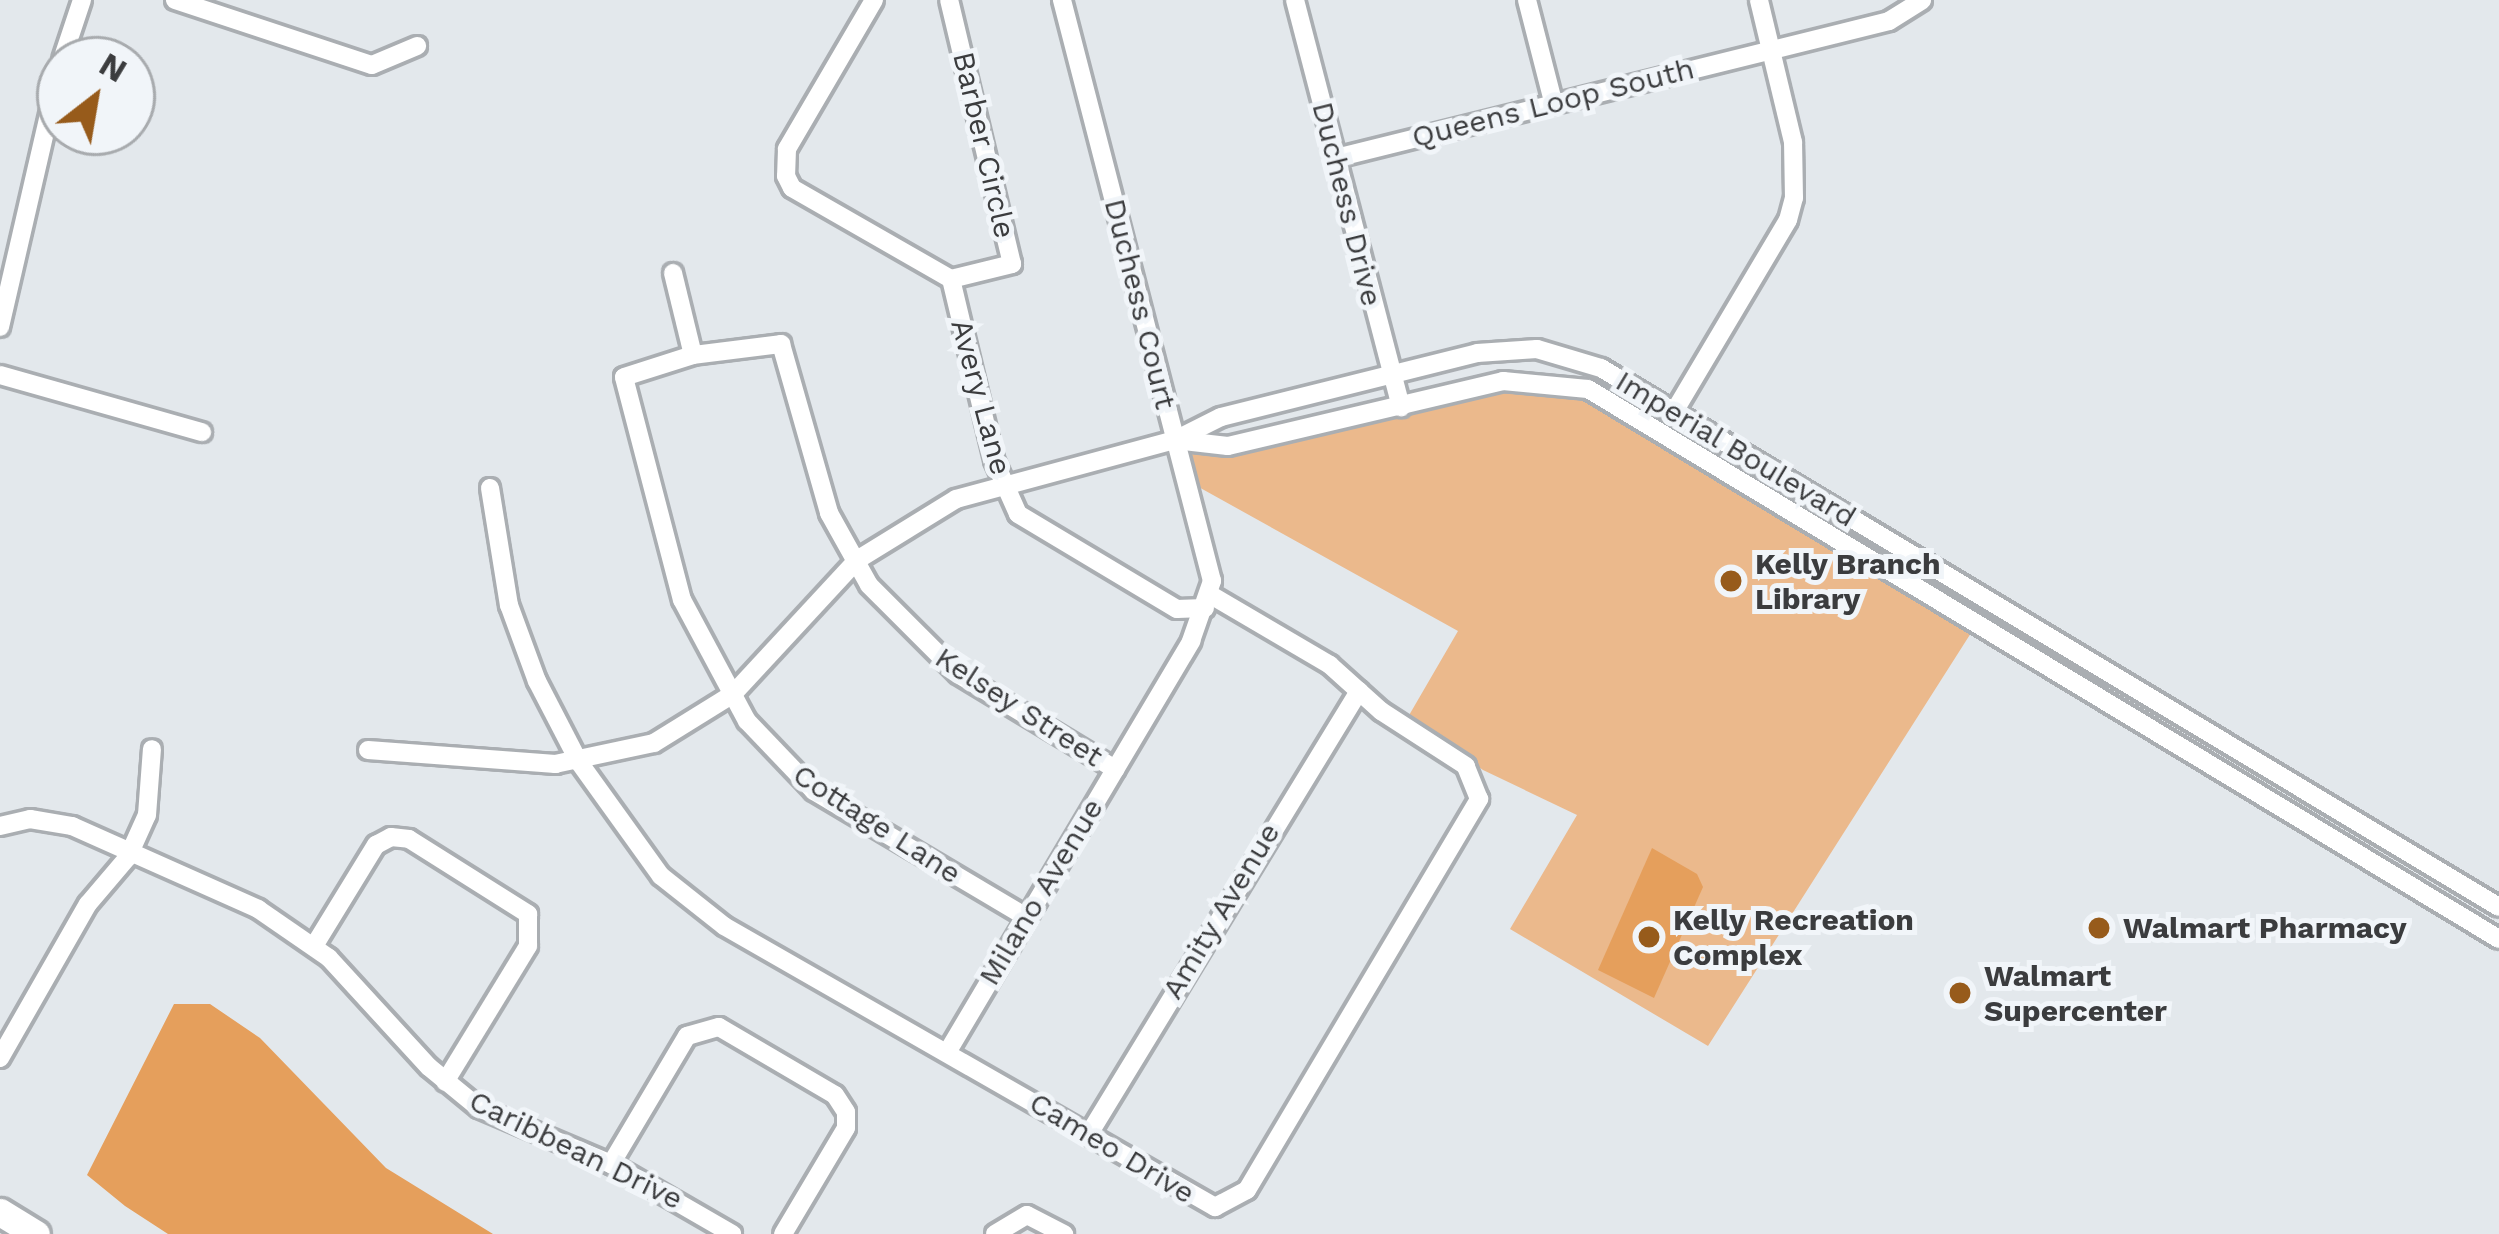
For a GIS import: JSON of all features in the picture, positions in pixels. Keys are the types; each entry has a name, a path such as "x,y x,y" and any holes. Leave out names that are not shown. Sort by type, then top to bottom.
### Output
{"main road":[{"path":"0,1212 36,1234"}],"street":[{"path":"70,36 82,0"},
{"path":"175,0 372,65 392,63 417,46"},
{"path":"874,0 787,149 786,176 792,188 951,279"},
{"name":"Barber Circle","path":"949,0 1012,264 951,279"},
{"name":"Duchess Court","path":"1063,0 1175,440 1207,601"},
{"name":"Duchess Drive","path":"1295,0 1401,407"},
{"path":"1527,0 1553,101"},
{"path":"1663,431 1788,220 1796,159 1759,0"},
{"name":"Queens Loop South","path":"1336,158 1889,21 1922,0"},
{"path":"0,328 40,156"},
{"path":"673,273 693,355"},
{"name":"Avery Lane","path":"951,279 1004,487 1031,525 1177,609 1207,601"},
{"name":"Kelsey Street","path":"624,377 693,355 767,340 786,349 818,480 869,585 927,649 1115,769"},
{"name":"Imperial Boulevard","path":"368,750 579,762 654,743 733,694 857,560 956,499 1175,440 1221,417 1390,374 1537,349 1571,354 1675,411 2499,907"},
{"path":"0,375 202,432"},
{"name":"Cottage Lane","path":"624,377 682,600 747,722 814,790 1026,917"},
{"name":"Imperial Boulevard","path":"1175,440 1228,446 1503,381 1551,381 1601,395 2499,939"},
{"name":"Cameo Drive","path":"490,488 520,639 579,762 640,853 686,899 1205,1204 1227,1205 1247,1190 1480,799 1466,766 1359,691 1330,664 1207,601"},
{"name":"Milano Avenue","path":"948,1051 1115,769 1207,601"},
{"name":"Amity Avenue","path":"1089,1134 1359,691"},
{"path":"0,1058 88,904 128,857 147,815 152,749"},
{"name":"Caribbean Drive","path":"0,826 51,821 258,909 314,946 445,1082 502,1121 611,1164 732,1234"},
{"path":"314,946 376,845 391,837 409,839 528,914 528,946 445,1082"},
{"path":"611,1164 687,1036 719,1027 835,1095 846,1112 846,1128 783,1234"},
{"path":"995,1234 1028,1215 1064,1234"}],"shaded area":[{"path":"1503,391 1580,398 1621,418 1971,633 1708,1046 1510,929 1577,815 1483,770 1408,717 1458,631 1195,485 1188,452 1229,455"},
{"name":"Kelly Recreation Complex","path":"1652,848 1697,874 1703,887 1654,998 1598,970"},
{"path":"174,1004 210,1004 260,1038 386,1168 493,1234 168,1234 125,1206 87,1175"}],"place":[{"name":"Kelly Branch Library","path":"1731,581"},
{"name":"Walmart Pharmacy","path":"2099,928"},
{"name":"Kelly Recreation Complex","path":"1649,937"},
{"name":"Walmart Supercenter","path":"1960,993"}]}
